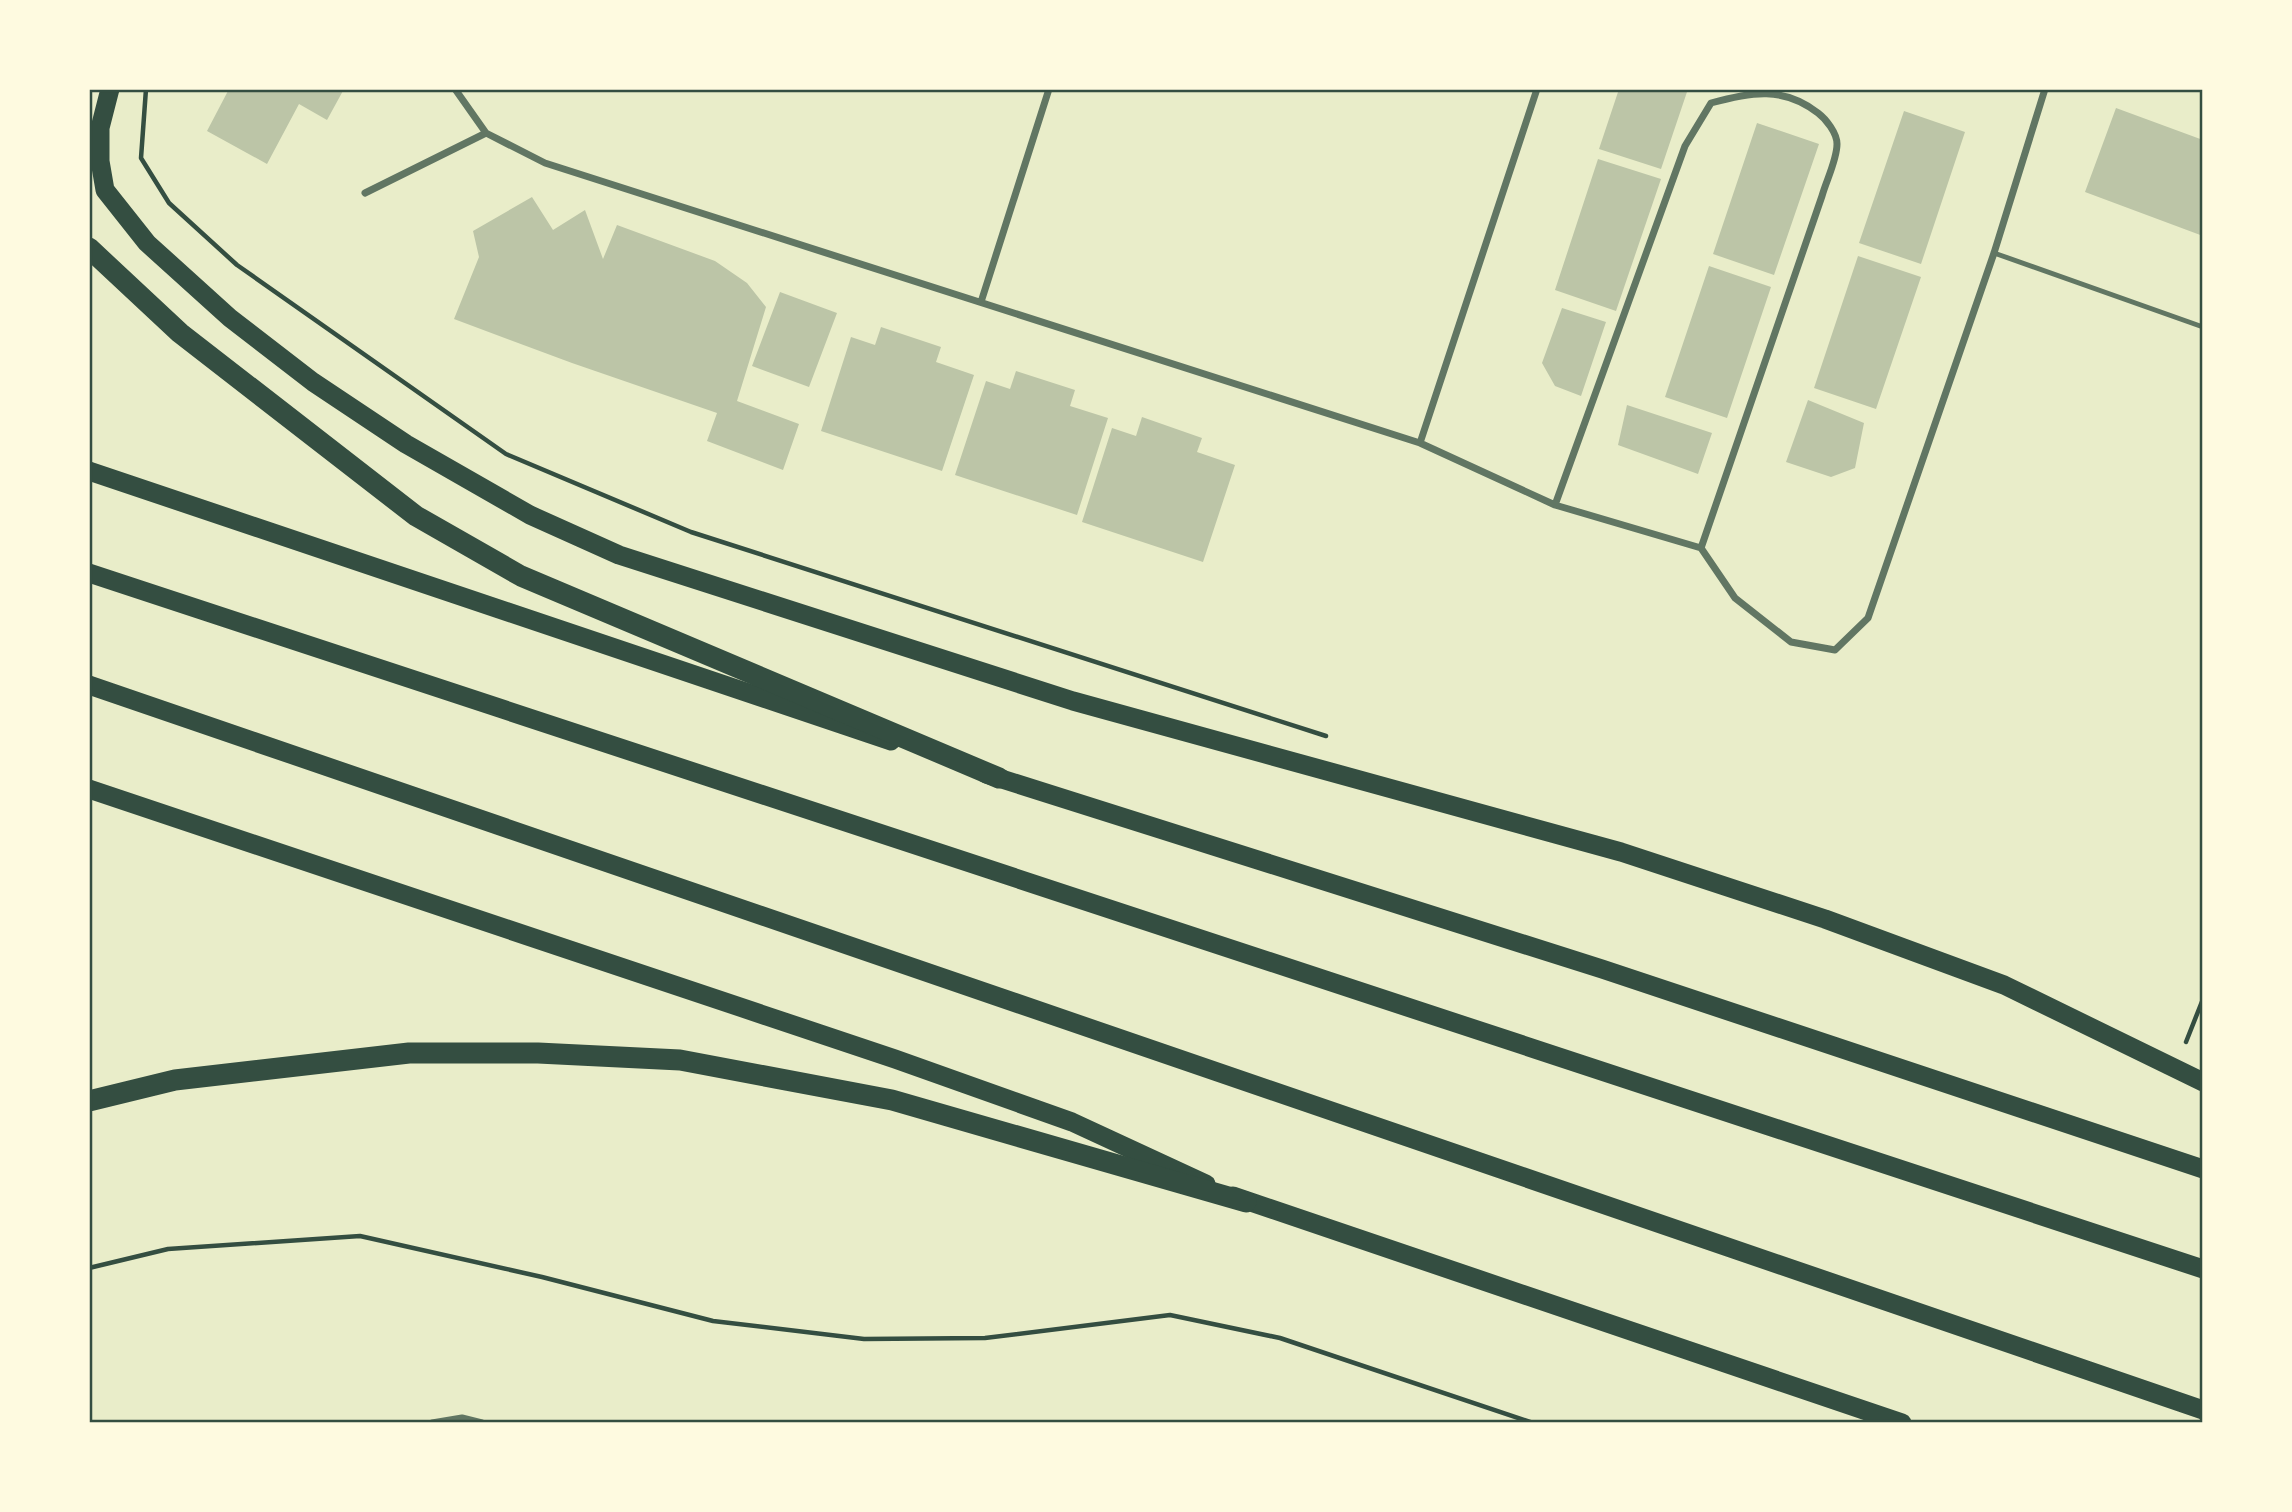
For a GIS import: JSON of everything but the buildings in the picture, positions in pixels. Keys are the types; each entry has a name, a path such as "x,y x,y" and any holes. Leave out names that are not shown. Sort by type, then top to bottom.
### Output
{"highway":[{"path":"110,89 100,128 100,161 105,190 147,243 230,318 313,382 406,443 530,515 619,555 1060,697 1622,852 1825,919 2004,985 2203,1082"},
{"path":"89,248 180,333 416,516 521,576 999,778"},
{"path":"89,471 999,778 1602,969 2203,1169"},
{"path":"89,573 2203,1269"},
{"path":"89,685 2203,1410"},
{"path":"89,789 895,1059 1072,1122 1246,1202"},
{"path":"89,1086 175,1080 410,1053 538,1053 680,1060 892,1100 1246,1202 1902,1423"},
{"path":"89,1101 175,1080"}],"street":[{"path":"455,89 486,133 545,163 1420,443 1555,505 1702,548 1735,598 1791,642 1835,650 1868,618 1994,253 2045,89"},
{"path":"982,302 1049,89"},
{"path":"1420,443 1537,89"},
{"path":"1555,505 1685,146 1711,103 1736,96 1768,93 1798,98 1826,119 1837,143 1818,209 1702,548"},
{"path":"365,193 486,133"},
{"path":"432,1423 462,1418 482,1423"}],"lane":[{"path":"1994,253 2203,327"}],"path":[{"path":"146,89 141,158 169,203 237,265 506,454 691,532 1331,737"},
{"path":"2186,1043 2203,999"},
{"path":"2173,1038 2194,1047"},
{"path":"89,1268 168,1249 360,1236 542,1277 713,1321 864,1339 985,1338 1170,1315 1280,1338 1533,1423"}]}
